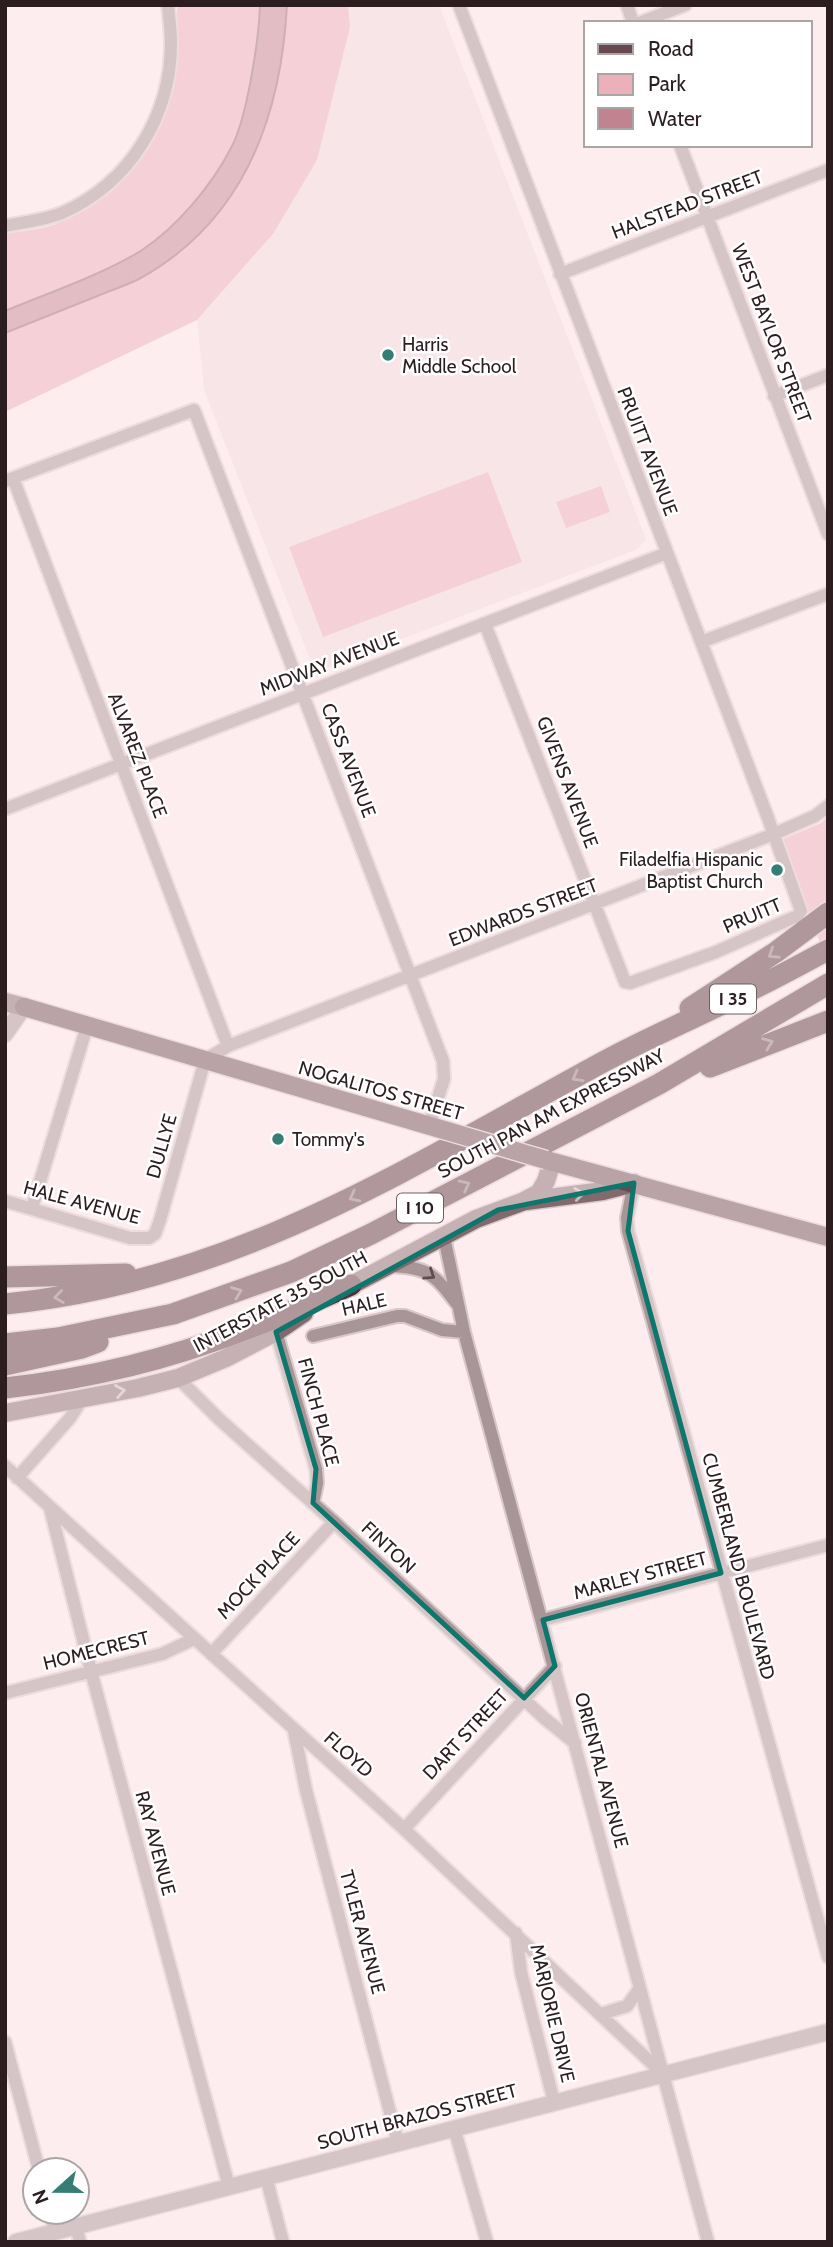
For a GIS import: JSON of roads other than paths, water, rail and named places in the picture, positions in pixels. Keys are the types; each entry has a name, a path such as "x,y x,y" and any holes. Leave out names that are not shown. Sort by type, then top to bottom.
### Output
{"highway":[{"name":"I 10","path":"637,1044 776,952 828,913"},
{"name":"SOUTH PAN AM EXPRESSWAY","path":"5,1304 118,1286 173,1272 262,1240 325,1211 637,1044 752,990 828,950"},
{"name":"SOUTH PAN AM EXPRESSWAY","path":"5,1344 58,1338 173,1314 252,1287 338,1250 659,1084 828,984"},
{"name":"I 10","path":"659,1084 690,1076 764,1044 828,1021"},
{"path":"5,1277 173,1272"},
{"path":"5,1388 101,1371 200,1346 351,1285"},
{"path":"5,1364 82,1348 173,1314"}],"main road":[{"name":"NOGALITOS STREET","path":"5,1002 549,1161 828,1237"},
{"name":"INTERSTATE 35 SOUTH","path":"5,1413 178,1378 226,1358 276,1332 323,1299 487,1214 539,1193 546,1181 549,1161"},
{"name":"INTERSTATE 35 SOUTH","path":"522,1202 603,1191 634,1183"}],"street":[{"path":"5,226 62,213 115,180 132,159 152,126 166,89 171,43 168,5"},
{"name":"PRUITT AVENUE","path":"459,5 802,911"},
{"path":"644,21 685,5"},
{"name":"WEST BAYLOR STREET","path":"681,147 828,534"},
{"name":"HALSTEAD STREET","path":"560,274 828,170"},
{"path":"775,396 828,375"},
{"name":"CASS AVENUE","path":"9,480 194,410 443,1061 444,1079 433,1127"},
{"name":"ALVAREZ PLACE","path":"9,480 228,1046"},
{"name":"MIDWAY AVENUE","path":"5,808 667,553"},
{"path":"701,642 828,594"},
{"name":"GIVENS AVENUE","path":"485,624 625,982 630,984 716,952"},
{"name":"EDWARDS STREET","path":"205,1060 228,1046 774,835 815,816 828,806"},
{"name":"PRUITT","path":"716,952 787,923 802,911"},
{"path":"5,1034 24,1007"},
{"path":"32,1208 88,1026"},
{"name":"DULLYE","path":"149,1238 155,1234 160,1220 205,1060"},
{"name":"CUMBERLAND BOULEVARD","path":"634,1183 627,1218 628,1231 828,1957"},
{"name":"HALE AVENUE","path":"5,1201 130,1238 149,1238"},
{"name":"ORIENTAL AVENUE","path":"444,1237 464,1332 708,2242"},
{"name":"ORIENTAL AVENUE","path":"388,1266 417,1267 426,1272 440,1282 459,1307"},
{"name":"HALE","path":"313,1336 397,1316 405,1316 442,1330 464,1332"},
{"name":"FINCH PLACE","path":"276,1332 316,1469 317,1483 313,1503"},
{"name":"FINTON","path":"178,1378 219,1419 556,1729 575,1742"},
{"path":"17,1478 70,1418 82,1399"},
{"name":"FLOYD","path":"5,1466 404,1829 663,2074"},
{"name":"RAY AVENUE","path":"50,1507 229,2187"},
{"name":"MOCK PLACE","path":"211,1654 334,1522"},
{"name":"MARLEY STREET","path":"543,1620 828,1545"},
{"name":"HOMECREST","path":"5,1693 162,1654 194,1639"},
{"name":"DART STREET","path":"404,1829 555,1666"},
{"name":"TYLER AVENUE","path":"294,1731 306,1790 398,2143"},
{"name":"MARJORIE DRIVE","path":"516,1933 521,1972 554,2102"},
{"path":"601,2014 627,2006 640,1988"},
{"name":"SOUTH BRAZOS STREET","path":"16,2242 55,2232 78,2234 266,2177 828,2032"},
{"path":"5,2042 34,2156"},
{"path":"454,2128 486,2242"},
{"path":"266,2177 283,2242"},
{"path":"54,2226 55,2232"}],"water":[{"path":"260,5 287,5 283,47 265,126 250,163 230,197 205,228 175,255 139,279 5,333 5,311 93,275 142,250 181,217 204,190 232,146 243,117 255,57"}],"place":[{"name":"Harris Middle School","path":"388,355"},
{"name":"Filadelfia Hispanic Baptist Church","path":"777,870"},
{"name":"Tommy's","path":"278,1139"}]}
